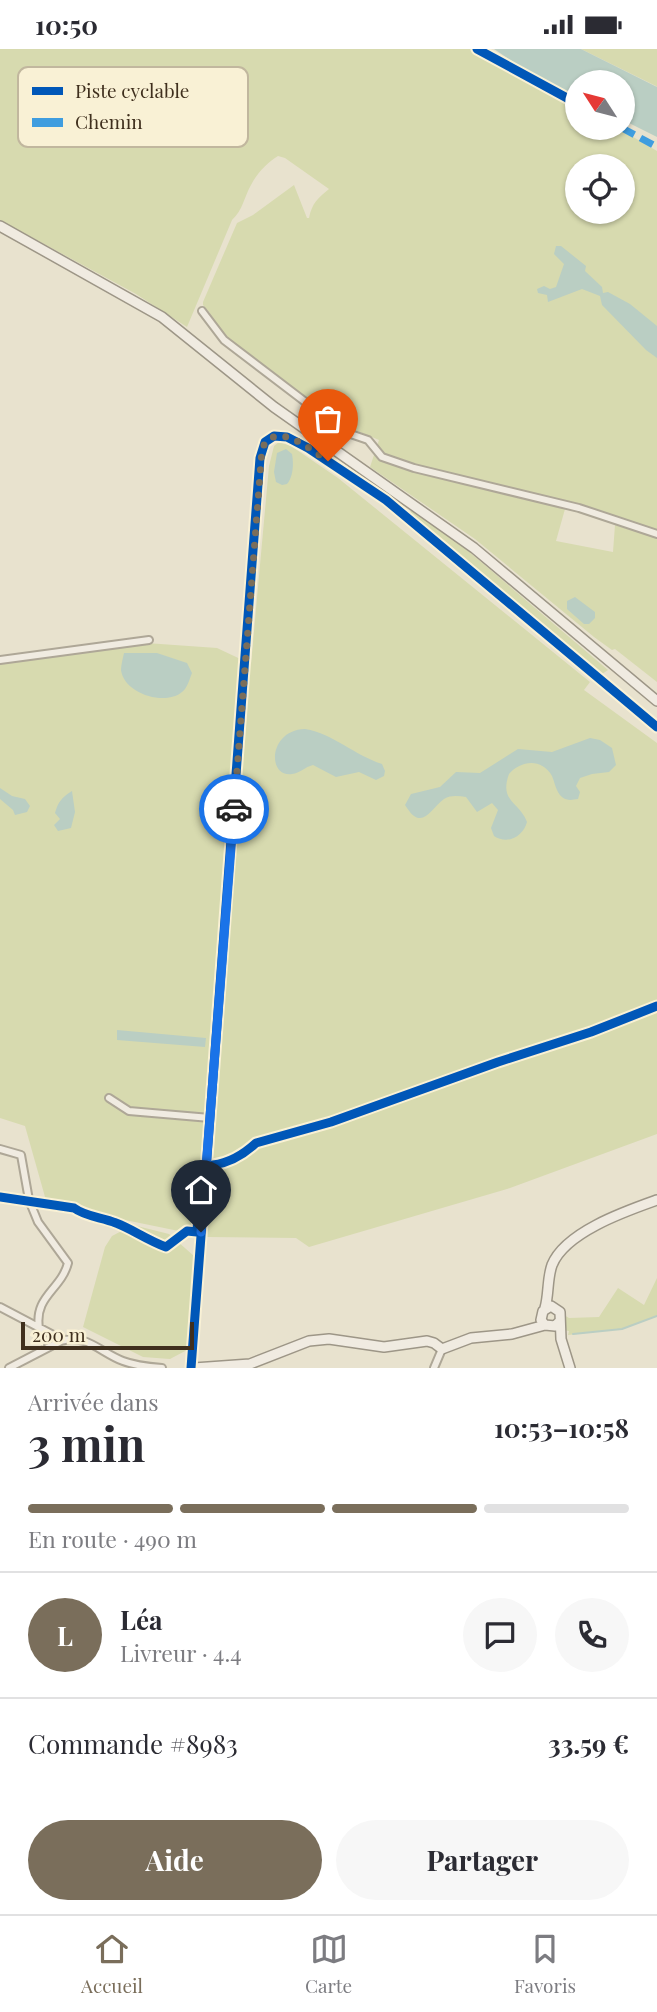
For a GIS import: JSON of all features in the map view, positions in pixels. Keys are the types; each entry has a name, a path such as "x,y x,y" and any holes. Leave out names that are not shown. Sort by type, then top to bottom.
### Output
{"main road":[{"path":"0,226 162,317 182,331 274,407 474,548 657,701"},
{"path":"561,1339 545,1319 551,1269 563,1249 593,1227 623,1212 657,1200"},
{"path":"550,1291 561,1315 561,1339 570,1368"},
{"path":"193,1368 250,1364 309,1341 329,1339 384,1347 427,1341 442,1349 471,1338 512,1334 524,1330 545,1319 551,1306 556,1308"},
{"path":"545,1319 555,1326 560,1321"}],"street":[{"path":"202,311 224,340 252,364 329,420 336,429 369,440 382,457 414,468 579,508 657,534"},
{"path":"193,1368 260,458 268,439 274,436 287,437 386,500 657,727"},
{"path":"0,660 149,640"},
{"path":"109,1098 129,1111 210,1118"},
{"path":"0,1149 22,1158 26,1191 38,1222 68,1262 65,1273 39,1307 39,1328"},
{"path":"0,1307 61,1341"},
{"path":"9,1368 72,1338 83,1339 122,1360 142,1367 162,1368"},
{"path":"434,1368 442,1349"}],"green space":[{"path":"0,49 472,49 565,100 565,140 635,138 657,151 657,533 583,509 581,513 565,509 556,541 613,552 615,525 657,538 657,682 615,649 612,650 594,637 475,539 370,467 379,440 334,421 332,416 318,410 229,342 211,321 210,313 203,302 237,223 253,215 294,185 309,218 316,201 329,189 285,158 278,156 263,169 253,181 241,208 232,220 187,327 136,294 0,220"},
{"path":"581,49 657,49 657,87 635,76 635,70 624,70"},
{"path":"279,442 291,446 338,478 590,682 584,690 657,743 657,1134 507,1189 309,1247 296,1238 208,1237 47,1204 25,1126 0,1118 0,663 132,642 217,648 251,664 269,466 274,446"},
{"path":"412,510 467,550 608,670 602,674 522,611 408,514"},
{"path":"133,1225 169,1234 194,1256 187,1350 170,1359 143,1357 83,1327 105,1247 112,1236"},
{"path":"657,1278 657,1316 621,1329 568,1335 569,1331 562,1330 564,1315 569,1318 599,1317 618,1288 644,1305"}],"shaded area":[{"path":"494,49 581,49 623,70 565,70 565,92 545,83"},
{"path":"635,76 657,87 657,137 635,126"},
{"path":"556,246 561,246 586,266 585,271 602,287 603,293 608,292 630,304 657,326 657,358 602,305 600,296 582,289 548,302 547,295 538,293 537,289 544,286 550,289 556,287 564,264 554,254"},
{"path":"286,449 292,454 293,462 291,478 287,484 282,485 276,482 274,472 277,453"},
{"path":"575,597 595,612 595,618 589,624 584,624 567,609 567,601"},
{"path":"124,653 157,653 187,663 192,673 187,686 178,695 169,698 148,696 139,692 124,679 121,670"},
{"path":"305,729 325,735 382,764 384,776 376,780 359,772 336,777 313,765 292,774 284,773 278,769 275,762 278,745 293,731"},
{"path":"590,738 600,740 612,748 616,765 609,772 580,778 576,786 580,792 578,799 568,800 562,797 552,776 543,766 525,764 509,774 506,790 508,796 527,822 522,832 514,838 504,840 494,836 491,828 498,810 492,803 477,812 466,797 449,797 421,818 411,813 405,805 411,794 440,787 456,772 480,773 518,749 552,752"},
{"path":"0,788 12,796 25,799 30,806 27,812 15,815 0,799"},
{"path":"72,791 75,812 71,828 58,831 54,825 60,819 55,813 56,809 61,800"},
{"path":"117,1030 206,1038 205,1047 117,1040"}],"waterway":[{"path":"573,1334 622,1329 657,1316"}],"marked path":[{"path":"635,135 657,147"}],"cycle path":[{"path":"477,49 565,97"},
{"path":"191,1368 260,458 265,442 274,436 287,437 386,500 657,727"},
{"path":"201,1170 202,1167 211,1169 213,1165 236,1157 256,1143 331,1122 591,1032 657,1006"},
{"path":"0,1197 74,1208 122,1225 166,1247 187,1231 197,1232 198,1216"}],"way so far":[{"path":"234,809 262,449 265,442 274,436 287,437 328,461"}],"route":[{"path":"201,1232 234,809"}]}
